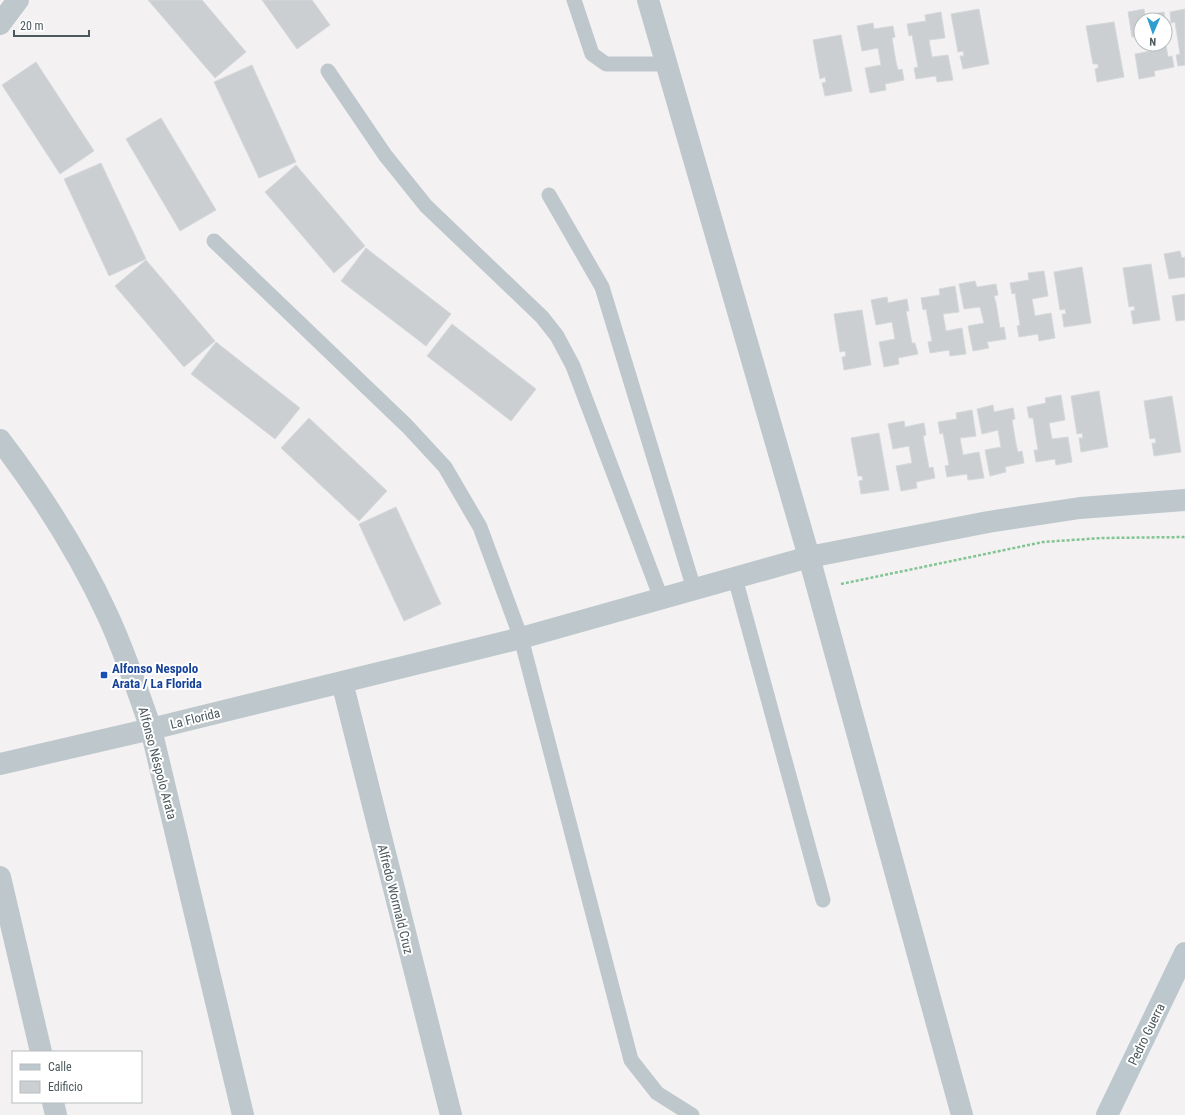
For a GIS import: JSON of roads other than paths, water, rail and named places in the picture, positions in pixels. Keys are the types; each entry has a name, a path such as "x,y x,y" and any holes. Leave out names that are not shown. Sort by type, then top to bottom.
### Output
{"street":[{"path":"0,24 18,0"},
{"path":"648,0 809,557 962,1115"},
{"name":"Alfonso Néspolo Arata","path":"0,440 54,516 83,565 108,616 127,662 151,729 243,1115"},
{"name":"La Florida","path":"0,764 151,729 521,638 809,557 988,522 1080,508 1185,500"},
{"name":"Alfredo Wormald Cruz","path":"342,682 451,1115"},
{"path":"0,877 41,1051"},
{"name":"Pedro Guerra","path":"1108,1115 1185,953"},
{"path":"53,1103 56,1115"}],"lane":[{"path":"574,0 592,54 597,58 606,64 666,64"},
{"path":"328,71 385,155 426,206 542,318 557,336 573,366 662,598"},
{"path":"549,195 602,287 694,589"},
{"path":"214,242 407,426 445,467 480,527 521,638 631,1060 657,1093 692,1115"},
{"path":"735,578 823,900"}],"place":[{"name":"Alfonso Nespolo Arata / La Florida","path":"104,675"}]}
